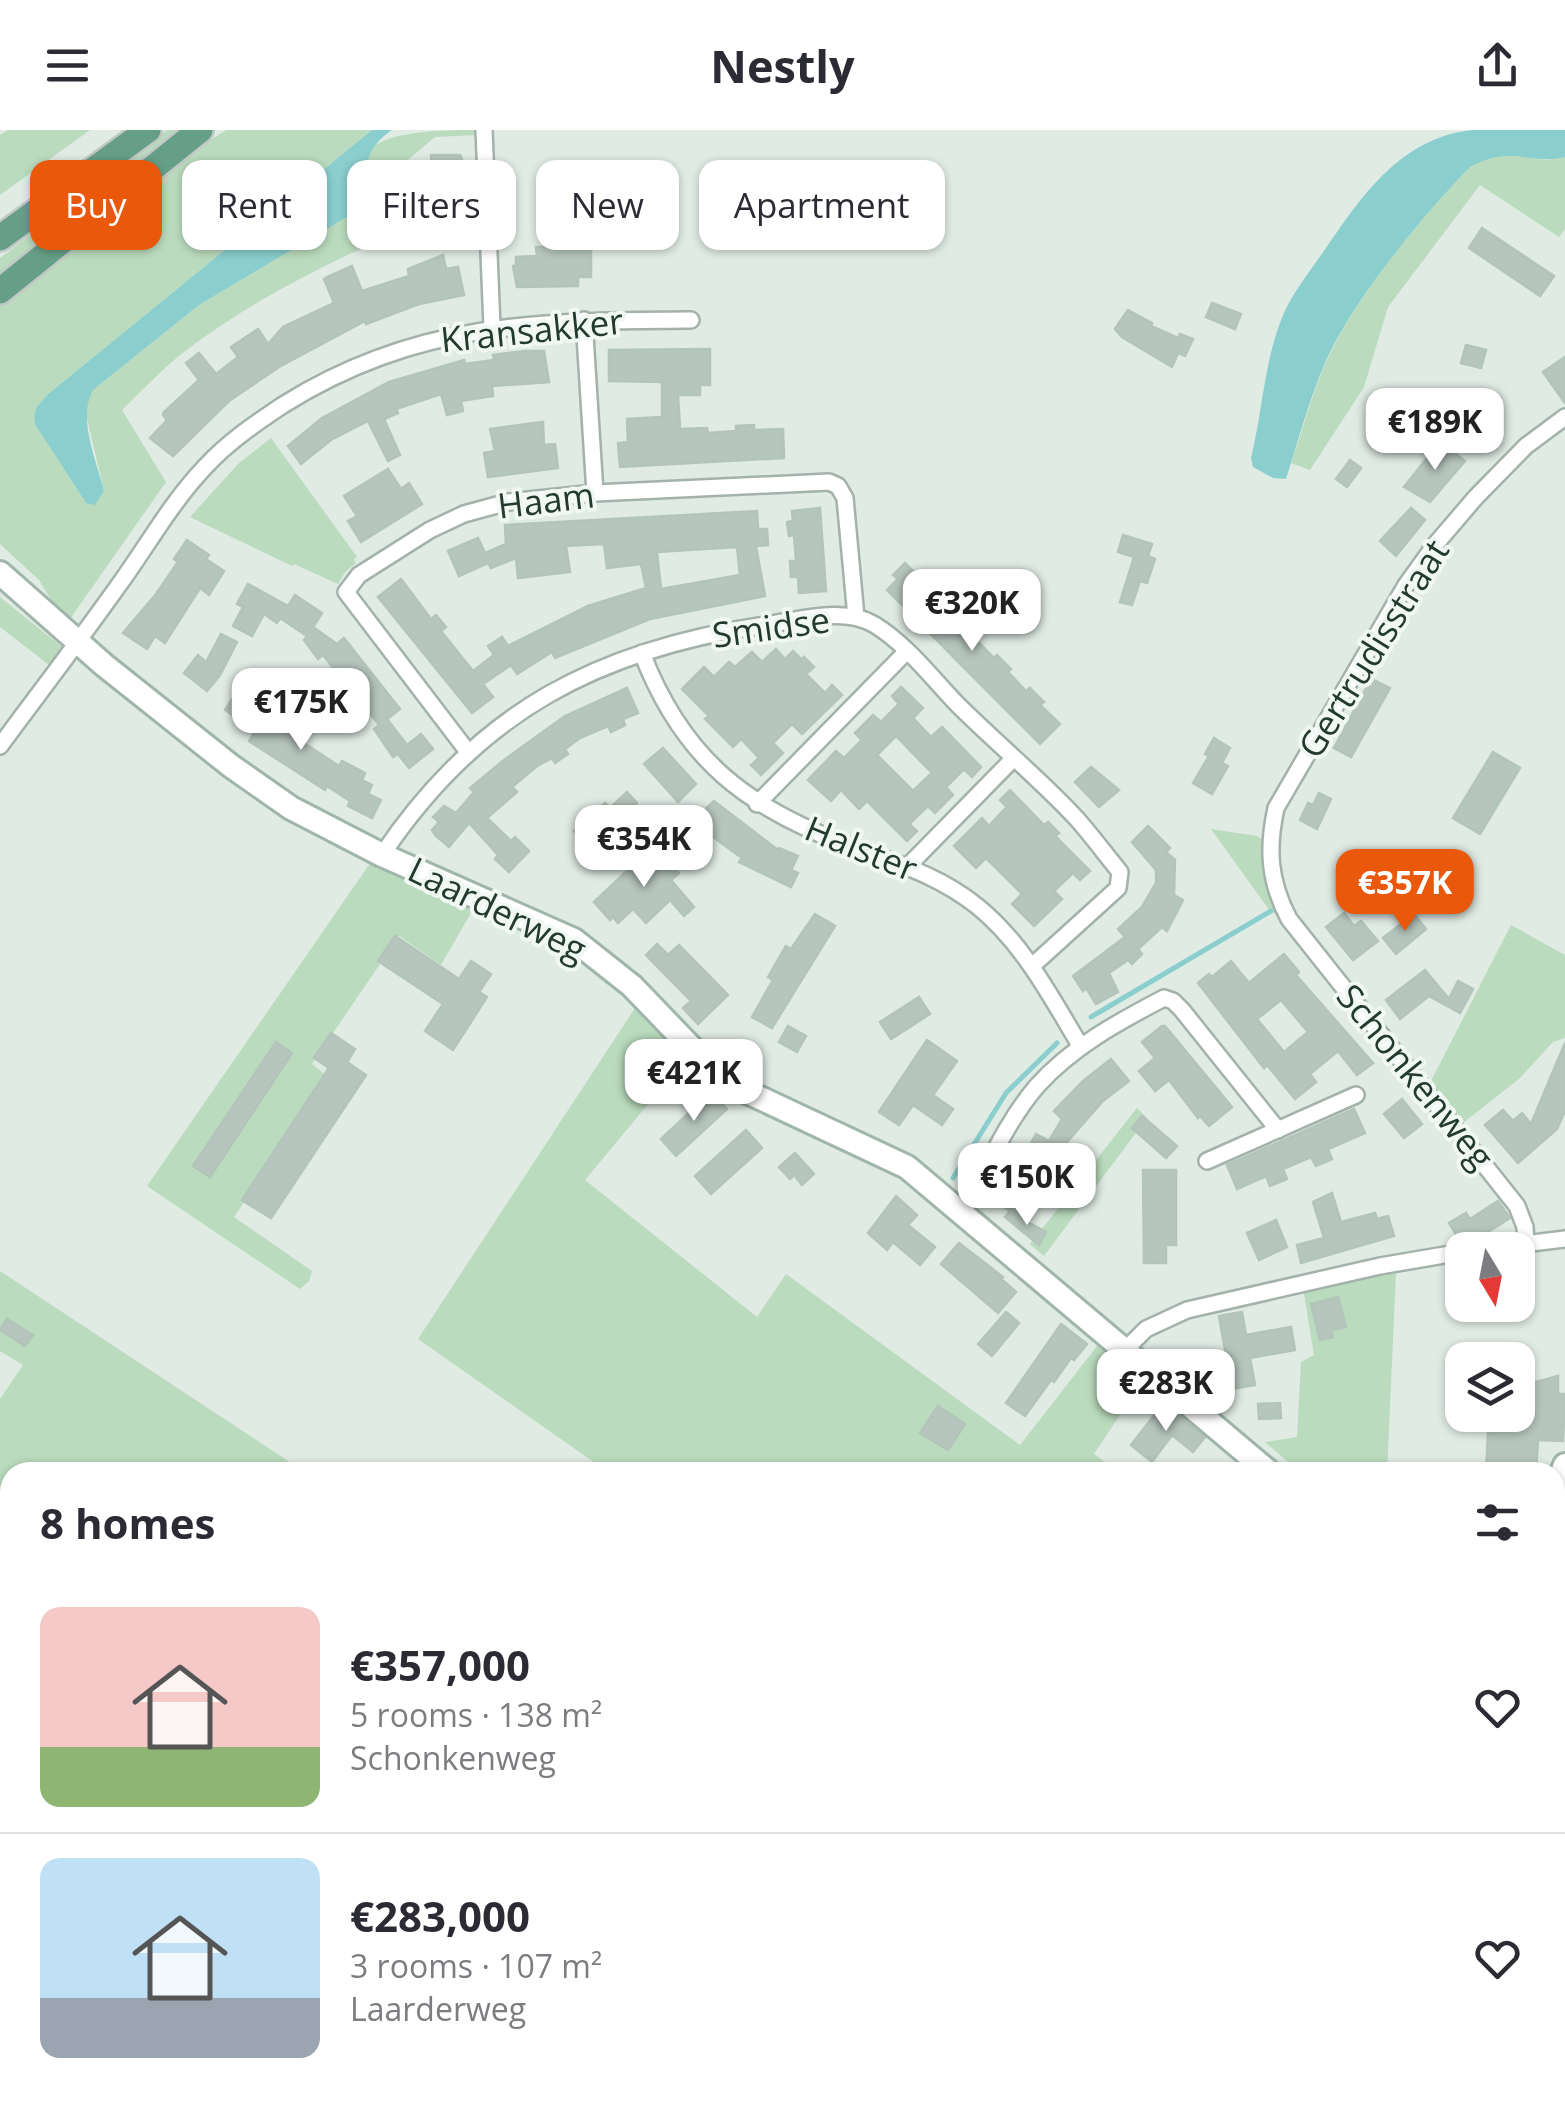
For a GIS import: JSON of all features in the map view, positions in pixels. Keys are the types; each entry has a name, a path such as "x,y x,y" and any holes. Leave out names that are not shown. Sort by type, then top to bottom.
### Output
{"main road":[{"path":"0,238 148,130"},
{"path":"0,290 200,130"}],"street":[{"path":"484,130 492,327"},
{"path":"584,320 595,493"},
{"name":"Kransakker","path":"0,746 206,465 254,424 309,389 368,361 430,339 492,327 584,320 691,320"},
{"name":"Gertrudisstraat","path":"1269,863 1276,808 1406,585 1476,497 1526,446 1565,417"},
{"name":"Haam","path":"468,752 346,592 359,575 454,518 508,502 595,493 828,482 838,486 845,498 856,617"},
{"name":"Laarderweg","path":"0,573 77,642 231,766 292,808 382,855 574,940 632,986 708,1065 743,1090 907,1167 1257,1462"},
{"name":"Smidse","path":"382,855 433,786 468,752 555,688 642,653 746,627 856,617 876,625 906,652 1076,818 1120,872 1121,882 1032,966"},
{"path":"756,804 906,652"},
{"name":"Halster","path":"642,653 675,723 700,754 756,804 826,838 909,865 978,907 1032,966 1081,1046"},
{"path":"909,865 1012,759"},
{"name":"Schonkenweg","path":"1269,863 1288,918 1517,1206 1526,1232"},
{"path":"963,1212 1012,1122 1046,1078 1081,1046 1164,998 1174,1000 1278,1130"},
{"path":"1207,1161 1356,1095"},
{"path":"1535,1241 1565,1239"},
{"path":"1124,1352 1146,1329 1186,1310 1445,1255"}],"green space":[{"path":"8,130 90,130 48,160 30,160 30,173 0,195 0,135"},
{"path":"167,130 186,130 149,160 128,160"},
{"path":"226,130 372,130 327,167 327,160 182,160 182,250 225,250 47,395 35,413 36,426 86,503 104,491 86,414 93,390 199,305 291,250 327,250 327,229 347,217 347,250 359,250 234,317 176,359 122,410 166,482 70,619 55,606 39,580 0,544 0,302 66,250 162,250 162,173"},
{"path":"477,130 477,135 435,137 408,160 367,160 373,147 398,136"},
{"path":"1507,155 1547,160 1565,157 1565,229 1559,237 1480,185 1388,307 1364,387 1310,470 1291,463 1327,360 1372,284 1470,167 1484,159"},
{"path":"30,235 30,250 36,250 0,279 0,258"},
{"path":"271,438 357,557 338,584 190,517 238,464"},
{"path":"0,597 62,647 49,665 0,627"},
{"path":"1211,829 1263,840 1269,891 1281,916 1270,911"},
{"path":"373,859 475,906 441,965 399,936 312,1064 328,1077 234,1217 312,1271 309,1281 300,1289 147,1186"},
{"path":"1511,925 1565,955 1565,1038 1553,1042 1519,1079 1463,1123 1430,1083"},
{"path":"637,1005 688,1056 585,1180 757,1317 786,1274 1020,1445 1101,1341 1145,1377 1094,1454 1105,1462 594,1462 418,1339"},
{"path":"1137,1108 1147,1118 1044,1256 1030,1244"},
{"path":"0,1271 290,1462 0,1462 0,1399 23,1365 0,1351"},
{"path":"1396,1273 1387,1462 1288,1462 1265,1442 1297,1437 1301,1362 1314,1355 1303,1288"}],"water":[{"path":"372,130 392,130 372,149 369,160 347,160 347,217 327,229 327,167"},
{"path":"1472,130 1565,130 1565,157 1498,157 1470,167 1390,260 1337,338 1314,391 1286,479 1273,478 1253,467 1251,458 1270,356 1284,313 1299,286 1353,210 1385,173 1424,145"},
{"path":"225,250 291,250 199,305 93,390 88,427 104,491 95,505 86,503 36,426 35,413 47,395"}],"building":[{"path":"431,155 460,155 462,160 431,160"},
{"path":"1482,228 1554,276 1540,296 1469,248"},
{"path":"536,250 591,250 591,277 578,277 578,286 517,287 513,266 516,257 537,256"},
{"path":"443,255 446,269 458,267 464,295 419,304 366,324 365,321 279,367 229,401 173,456 150,438 167,420 164,412 199,380 186,363 199,353 216,374 238,357 231,347 258,329 268,344 283,327 334,303 324,279 327,277 352,266 362,291 409,276 408,269"},
{"path":"1212,303 1241,314 1235,329 1206,317"},
{"path":"1128,310 1152,323 1151,326 1178,338 1180,334 1193,339 1185,356 1178,353 1172,367 1122,337 1115,329"},
{"path":"1466,345 1486,350 1481,368 1461,363"},
{"path":"710,349 710,385 700,385 700,395 678,395 680,429 707,428 708,433 754,425 754,430 783,429 784,458 620,467 618,443 628,442 627,419 662,417 662,382 609,381 609,350"},
{"path":"544,351 549,382 492,386 493,396 461,401 463,411 447,415 441,394 396,409 398,413 384,419 400,455 388,461 368,421 331,440 301,464 288,446 322,418 389,382 464,360 465,364 494,360 493,355"},
{"path":"1565,357 1565,403 1543,372"},
{"path":"1450,405 1467,415 1456,434 1439,424"},
{"path":"1489,410 1502,424 1486,439 1473,425"},
{"path":"543,422 544,445 555,444 558,468 488,477 484,453 495,451 490,429"},
{"path":"1443,444 1465,461 1430,502 1404,487"},
{"path":"1350,460 1361,468 1347,487 1336,479"},
{"path":"388,469 401,489 409,483 422,504 361,542 348,521 357,516 344,496"},
{"path":"820,508 826,591 799,593 798,577 791,577 790,561 796,561 794,535 789,536 787,522 793,521 792,511"},
{"path":"1411,508 1425,520 1396,556 1380,541"},
{"path":"757,511 758,529 767,529 768,545 756,546 765,596 650,619 555,658 552,652 517,674 511,665 483,684 493,697 472,713 378,597 401,579 431,619 436,615 446,627 441,631 473,671 494,655 488,646 502,637 508,646 588,606 646,588 641,564 607,568 604,544 566,546 570,572 518,578 516,558 491,568 488,563 459,576 448,551 478,538 485,553 506,544 505,525","holes":["737,547 740,575 661,589 657,552"]},
{"path":"1123,535 1152,544 1148,556 1155,559 1147,583 1140,581 1132,605 1120,602 1134,557 1118,552"},
{"path":"187,540 224,571 209,595 200,588 165,643 155,636 147,649 123,633 156,594 178,562 174,559"},
{"path":"905,563 961,625 964,622 978,636 975,639 994,658 997,655 1011,669 1008,672 1026,691 1030,688 1044,702 1040,705 1060,724 1040,744 887,590 898,579 893,575"},
{"path":"248,584 288,606 295,595 322,613 313,627 337,644 344,638 400,709 387,719 407,745 421,734 433,749 409,768 398,754 393,757 374,729 379,725 359,700 354,704 338,684 343,680 323,655 318,659 304,640 307,636 280,618 277,623 264,614 252,636 233,626 243,607 237,604"},
{"path":"221,634 237,642 207,691 184,673 198,655 206,662"},
{"path":"776,649 785,659 793,651 802,660 804,657 814,667 806,674 825,693 832,685 842,695 802,734 792,724 773,743 783,753 761,775 751,765 759,758 741,739 733,747 682,689 704,667 714,677 729,662 735,667 752,652 762,662"},
{"path":"254,678 268,687 253,710 339,766 342,761 365,773 362,780 372,785 368,794 381,800 372,818 348,806 350,801 327,786 325,790 249,741 256,730 225,710 242,684 248,688"},
{"path":"1371,679 1390,688 1351,757 1334,748"},
{"path":"901,687 923,708 913,718 931,737 942,727 981,767 972,777 964,769 946,787 953,795 935,813 928,806 909,824 917,831 907,841 867,801 859,809 841,790 831,801 808,780 836,751 844,758 862,740 855,733 873,715 881,722 899,704 892,696","holes":["896,736 932,773 913,791 877,755"]},
{"path":"627,688 638,713 623,719 625,725 611,732 608,726 580,738 555,763 552,758 537,766 512,787 517,792 487,818 511,841 515,837 529,851 509,872 469,823 449,847 436,836 432,830 439,822 433,817 444,806 456,813 474,792 470,788 504,760 565,716"},
{"path":"1214,738 1230,748 1222,763 1228,766 1212,794 1193,783 1209,756 1205,754"},
{"path":"663,748 696,784 678,802 644,764"},
{"path":"1493,752 1520,768 1480,834 1453,818"},
{"path":"1091,767 1119,790 1099,807 1075,782"},
{"path":"1010,790 1044,825 1048,822 1059,833 1055,836 1090,871 1080,880 1073,873 1054,891 1062,899 1034,926 1012,904 1022,894 986,858 976,868 954,846 982,818 989,826 1007,807 1000,800"},
{"path":"627,792 637,803 589,848 574,831 605,803 610,808"},
{"path":"1319,793 1331,799 1317,829 1300,820 1308,803 1313,805"},
{"path":"714,801 778,850 798,856 791,870 798,873 791,887 739,862 742,858 695,819"},
{"path":"1148,826 1170,848 1166,852 1175,860 1174,895 1183,900 1167,931 1162,927 1138,949 1142,954 1132,964 1128,960 1109,973 1118,992 1096,1004 1073,976 1125,937 1118,929 1142,907 1156,883 1156,870 1132,842"},
{"path":"653,846 679,873 671,880 694,907 684,916 670,900 646,923 633,909 618,923 613,917 610,920 594,902"},
{"path":"1344,913 1354,926 1361,921 1378,941 1353,960 1326,927"},
{"path":"815,914 835,926 772,1028 752,1017 786,946 791,949"},
{"path":"1414,914 1426,929 1396,954 1383,938"},
{"path":"395,936 459,979 471,961 491,974 479,992 487,997 453,1050 425,1031 443,1004 378,961"},
{"path":"657,944 668,955 679,945 728,995 698,1024 683,1008 691,1001 646,955"},
{"path":"1284,954 1299,972 1296,975 1373,1063 1357,1075 1338,1051 1310,1074 1316,1082 1295,1099 1267,1065 1264,1068 1198,983 1231,961 1249,983","holes":["1281,1000 1308,1032 1284,1052 1257,1019"]},
{"path":"1425,970 1449,999 1458,981 1473,989 1460,1013 1429,996 1400,1019 1386,1000"},
{"path":"919,997 930,1014 891,1039 880,1022"},
{"path":"788,1026 806,1036 797,1052 779,1042"},
{"path":"1162,1026 1232,1107 1209,1126 1198,1118 1169,1080 1155,1091 1139,1071 1155,1058 1142,1042"},
{"path":"331,1033 355,1049 347,1062 366,1075 271,1218 242,1200 329,1068 314,1058"},
{"path":"927,1040 957,1061 933,1095 953,1109 942,1125 913,1105 899,1125 879,1112"},
{"path":"276,1042 292,1053 210,1177 193,1166"},
{"path":"1565,1043 1565,1111 1557,1129 1518,1163 1485,1125 1503,1110 1513,1121 1522,1113 1531,1124"},
{"path":"1111,1059 1129,1081 1103,1101 1067,1142 1025,1219 998,1204 1036,1134 1049,1141 1062,1119 1054,1111"},
{"path":"711,1092 727,1109 676,1156 661,1139"},
{"path":"1402,1099 1422,1124 1404,1138 1384,1114"},
{"path":"1354,1109 1365,1133 1328,1149 1332,1159 1316,1166 1311,1157 1283,1169 1287,1179 1270,1186 1266,1176 1237,1189 1227,1165"},
{"path":"1142,1116 1177,1146 1166,1158 1132,1128"},
{"path":"746,1130 762,1148 711,1194 695,1176"},
{"path":"795,1153 814,1174 802,1185 779,1167"},
{"path":"1143,1170 1176,1170 1176,1245 1166,1245 1166,1263 1144,1263"},
{"path":"1332,1193 1341,1222 1375,1213 1377,1219 1388,1216 1394,1236 1301,1263 1297,1245 1324,1238 1313,1202"},
{"path":"896,1196 917,1215 908,1225 935,1247 920,1265 893,1242 887,1250 868,1233"},
{"path":"1498,1201 1510,1218 1488,1232 1454,1232 1449,1223 1466,1213 1470,1219"},
{"path":"1009,1212 1046,1232 1039,1245 1005,1217"},
{"path":"1276,1220 1287,1247 1259,1260 1247,1233"},
{"path":"959,1243 1016,1292 998,1313 941,1264"},
{"path":"1338,1297 1346,1327 1331,1330 1333,1337 1320,1340 1311,1304"},
{"path":"1006,1312 1019,1323 992,1356 978,1344"},
{"path":"1242,1312 1246,1335 1291,1327 1295,1350 1250,1358 1255,1385 1232,1389 1219,1316"},
{"path":"7,1319 33,1335 25,1346 0,1330"},
{"path":"1061,1324 1087,1344 1054,1382 1051,1380 1025,1416 1006,1403"},
{"path":"1558,1376 1558,1394 1565,1394 1563,1441 1538,1440 1537,1462 1487,1462 1488,1432 1535,1432 1535,1382"},
{"path":"1280,1403 1281,1418 1259,1419 1258,1404"},
{"path":"1163,1404 1205,1437 1193,1452 1172,1435 1152,1462 1131,1445"},
{"path":"938,1406 965,1424 948,1450 920,1433"}],"waterway":[{"path":"1091,1017 1271,911"},
{"path":"953,1178 1006,1093 1057,1043"}]}
